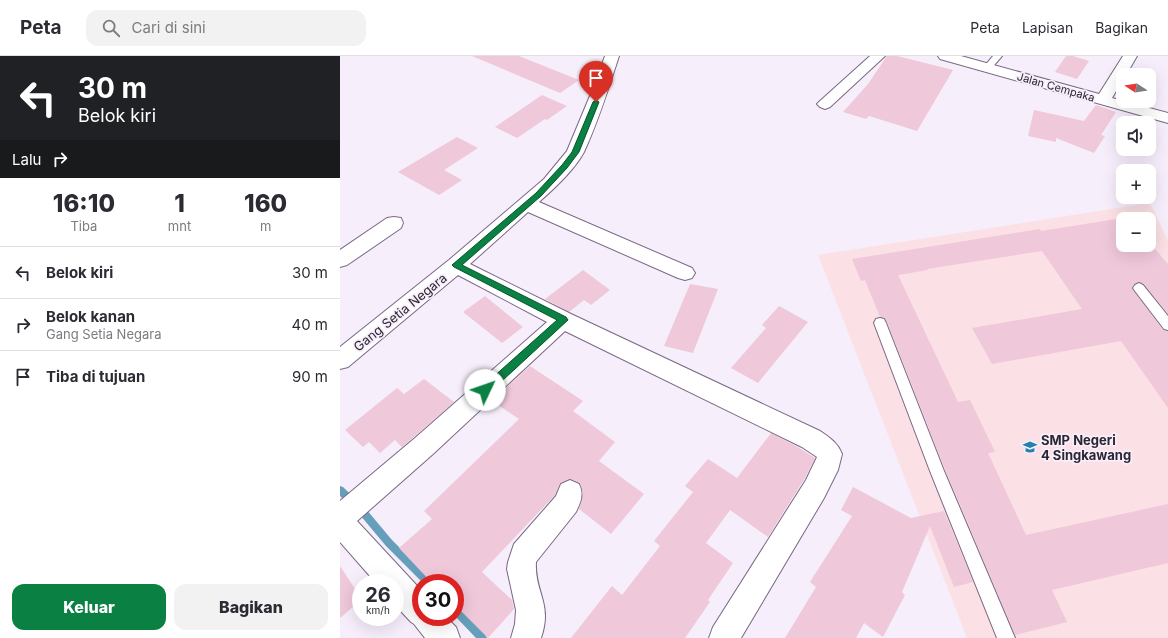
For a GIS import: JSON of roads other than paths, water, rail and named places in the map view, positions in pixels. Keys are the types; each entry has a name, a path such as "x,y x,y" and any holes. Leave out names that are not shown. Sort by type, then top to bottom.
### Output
{"street":[{"name":"Gang Setia Negara","path":"340,360 456,265 550,182 575,152 600,91 612,56"},
{"path":"825,104 878,56"},
{"name":"Jalan Cempaka","path":"945,56 1168,117"},
{"path":"1103,100 1130,56"},
{"path":"526,204 685,273"},
{"path":"340,260 394,224"},
{"path":"456,265 563,320 811,439 824,447 830,454 826,470 724,638"},
{"path":"412,601 343,516 563,320"},
{"path":"526,638 532,612 520,571 521,561 524,554 567,503 570,493"},
{"path":"434,626 445,638"}],"lane":[{"path":"987,68 998,56"},
{"path":"1139,288 1168,325"},
{"path":"880,323 937,471 1006,638"}],"waterway":[{"path":"340,490 363,512 389,543 420,574"},
{"path":"464,618 482,638"}],"place":[{"name":"SMP Negeri 4 Singkawang","path":"1030,447"}]}
